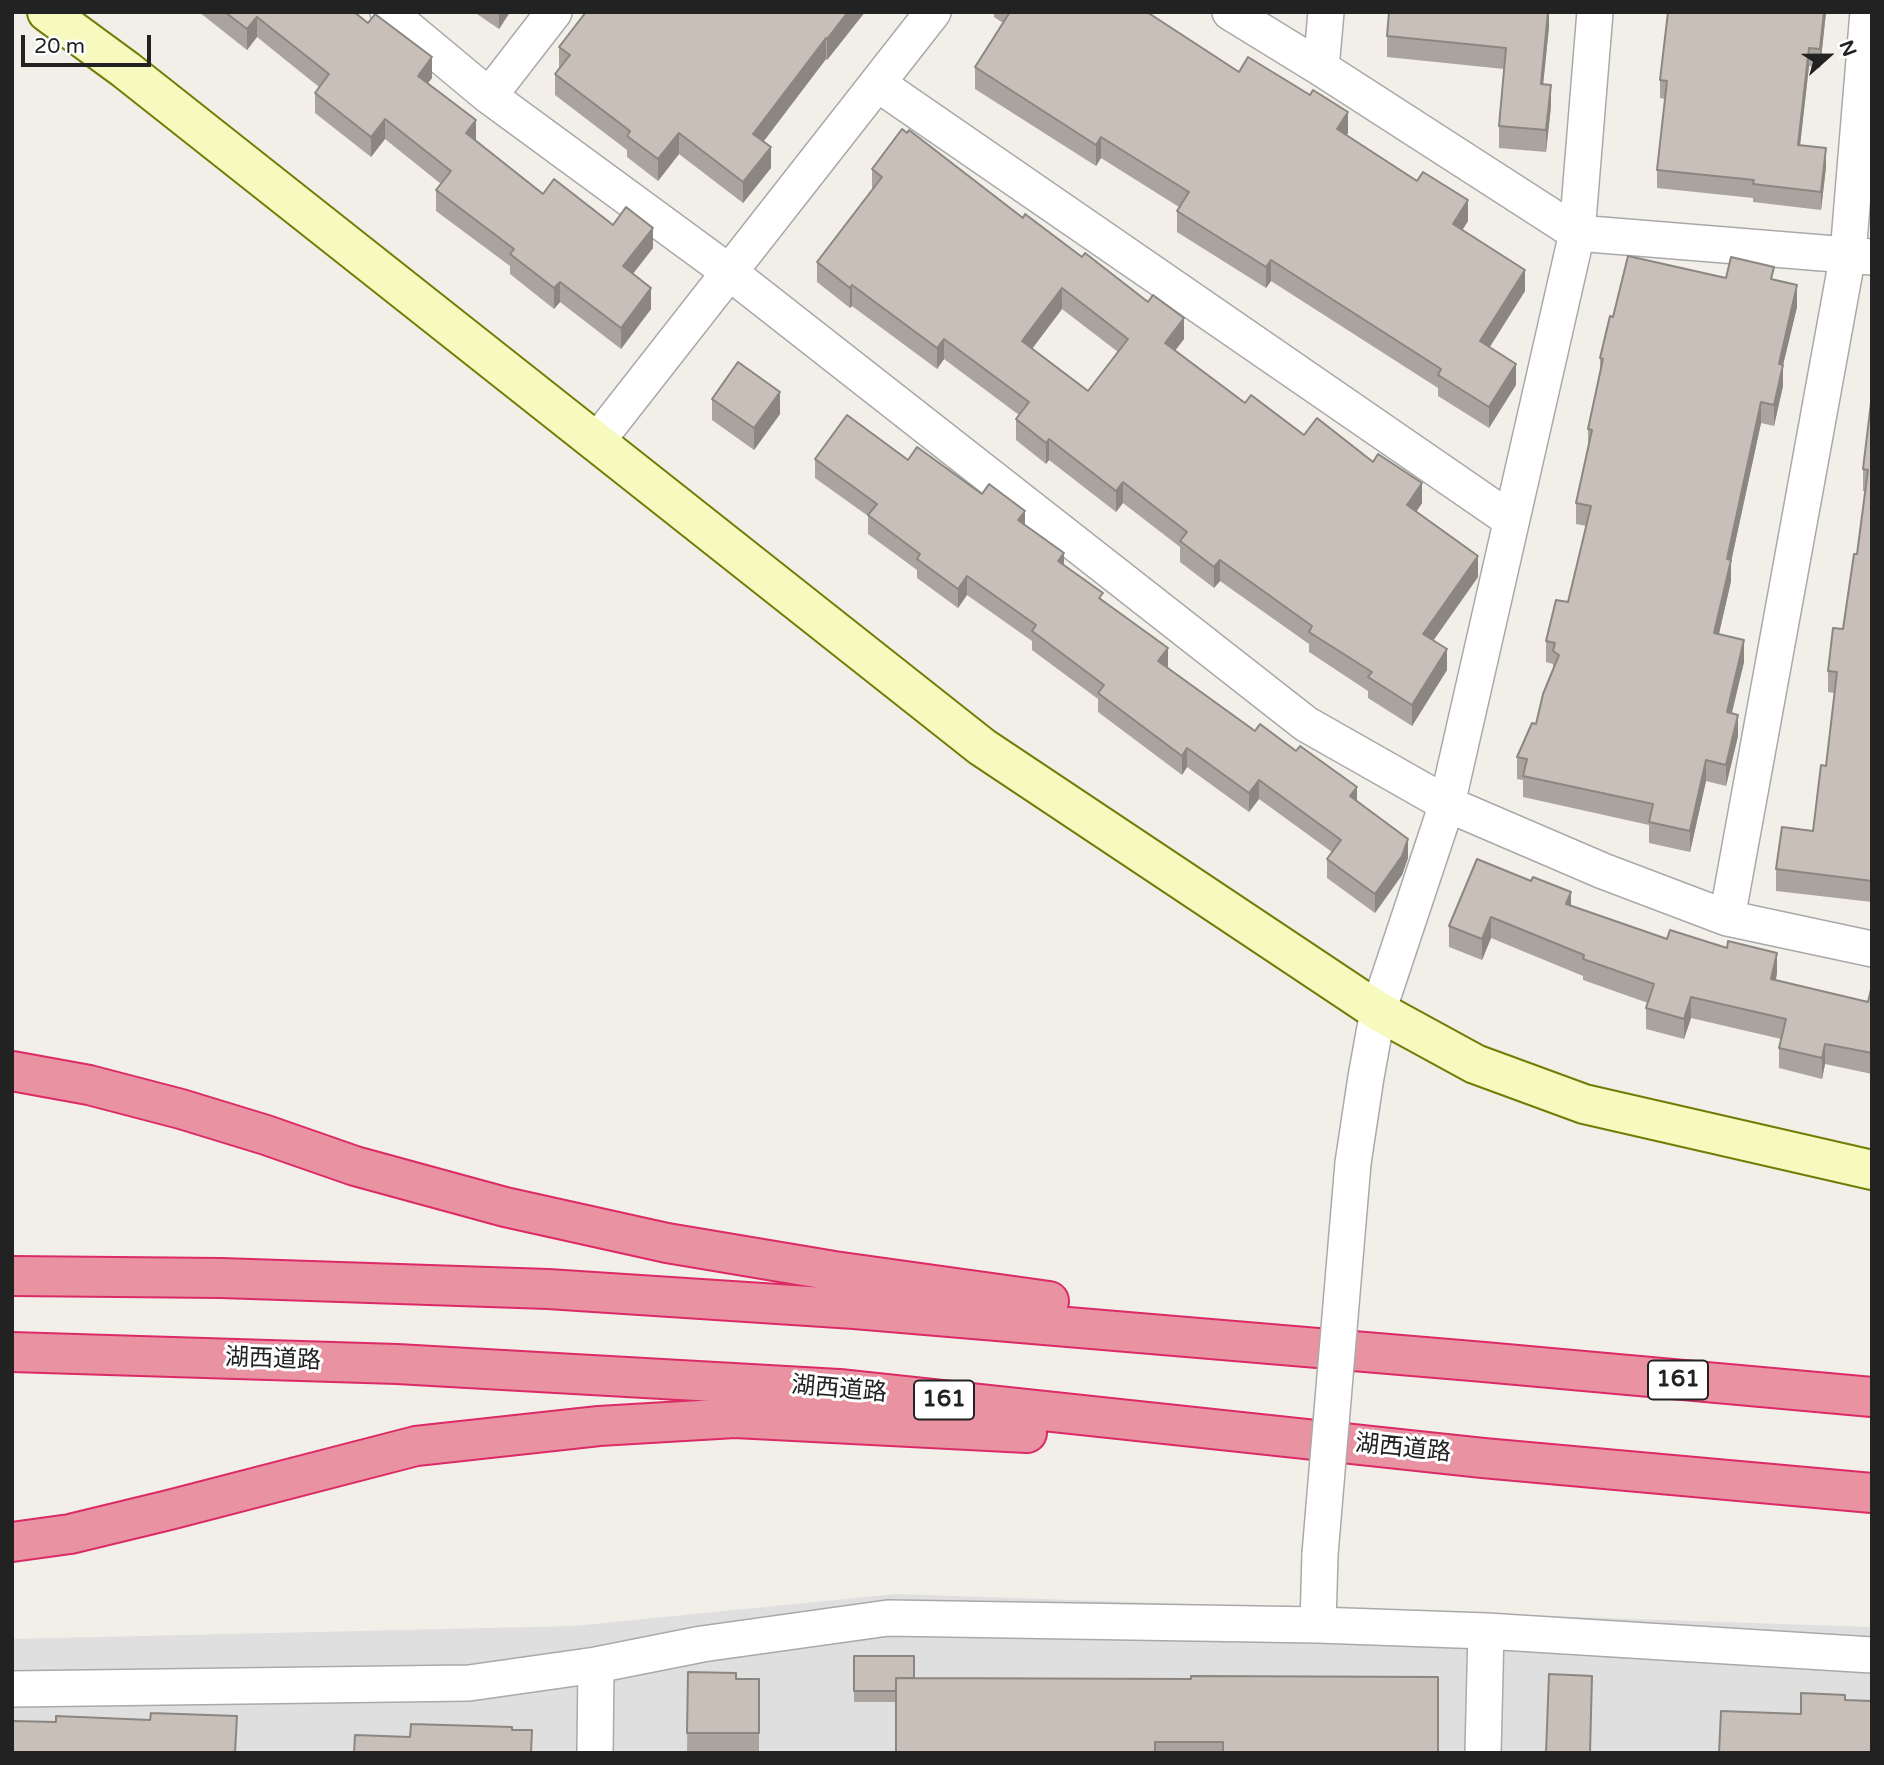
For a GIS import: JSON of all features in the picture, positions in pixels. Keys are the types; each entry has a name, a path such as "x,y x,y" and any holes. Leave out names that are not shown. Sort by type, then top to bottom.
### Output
{"highway":[{"path":"12,1071 89,1085 181,1109 355,1166 505,1207 667,1244 834,1271 1484,1362"},
{"name":"161","path":"12,1276 221,1278 548,1289 854,1309 1872,1397"},
{"name":"湖西道路","path":"12,1352 397,1364 839,1389 1483,1458 1872,1493"},
{"path":"12,1542 70,1534 416,1446 599,1426 735,1418 1483,1458"}],"street":[{"path":"47,12 127,70 982,747 1378,1011 1475,1065 1584,1104 1872,1170"},
{"path":"388,12 489,96 729,272 1306,724 1447,804 1603,871 1727,918 1872,948"},
{"path":"489,96 554,12"},
{"path":"597,441 933,12"},
{"path":"1230,12 1577,233 1860,256"},
{"path":"1321,68 1326,12"},
{"path":"1318,1625 1320,1554 1353,1163 1366,1077 1378,1011 1447,804 1577,233 1595,12"},
{"path":"1727,918 1860,256 1868,12"},
{"path":"878,85 1511,520"},
{"path":"12,1689 469,1683 596,1665 702,1644 888,1618 1318,1625 1486,1631 1872,1655"},
{"path":"1483,1753 1486,1631"},
{"path":"595,1753 596,1665"}],"shaded area":[{"path":"896,1594 1872,1627 1872,1753 12,1753 12,1639 574,1626"}],"building":[{"path":"225,12 354,12 368,23 375,14 432,57 418,76 476,120 466,133 543,194 554,179 613,225 626,207 653,228 623,266 651,288 621,328 560,282 554,288 510,254 514,249 436,190 451,171 385,119 371,137 315,93 329,74 257,17 247,29"},
{"path":"586,12 848,12 753,134 771,147 743,182 679,133 658,159 627,136 630,131 555,74 570,55 559,47"},
{"path":"1010,12 1147,12 1239,72 1248,57 1310,95 1313,90 1348,112 1337,129 1417,181 1423,172 1468,200 1453,224 1525,270 1480,341 1516,364 1489,407 1438,375 1441,369 1271,260 1266,267 1177,211 1189,192 1101,137 1096,145 975,67"},
{"path":"1389,12 1548,12 1541,84 1551,85 1546,130 1499,126 1506,48 1387,36"},
{"path":"1668,12 1824,12 1820,49 1809,48 1798,145 1826,148 1821,192 1753,184 1754,180 1657,170 1667,81 1660,80"},
{"path":"902,129 907,133 909,130 1023,218 1025,214 1082,257 1085,253 1148,302 1153,295 1184,318 1165,343 1245,403 1251,395 1304,435 1317,418 1373,462 1378,454 1422,483 1407,505 1478,556 1423,634 1447,649 1412,705 1368,677 1372,672 1309,632 1312,626 1220,560 1214,567 1180,541 1187,532 1123,482 1116,491 1049,439 1046,443 1016,419 1029,402 944,339 937,348 817,262 882,177 872,169","holes":["1062,288 1128,339 1088,391 1022,341"]},
{"path":"1628,256 1726,278 1731,257 1774,267 1771,279 1797,285 1779,364 1783,365 1774,405 1761,402 1727,559 1731,560 1714,633 1744,640 1727,712 1738,715 1726,765 1706,760 1690,831 1649,822 1653,804 1523,776 1527,759 1517,757 1532,723 1536,724 1543,694 1559,655 1553,651 1555,643 1546,641 1556,600 1568,602 1591,506 1576,503 1592,430 1588,429 1603,359 1600,358"},
{"path":"738,362 780,392 754,428 712,399"},
{"path":"1872,394 1872,881 1776,869 1782,827 1813,831 1821,765 1826,766 1837,672 1828,671 1833,628 1843,629 1854,554 1857,554 1868,470 1863,469"},
{"path":"847,415 908,460 917,447 982,494 989,484 1025,511 1018,520 1064,553 1058,561 1103,593 1099,598 1168,648 1158,661 1255,731 1260,724 1296,751 1300,746 1357,787 1350,796 1408,839 1402,856 1375,894 1327,859 1341,840 1259,780 1249,793 1187,748 1182,756 1098,693 1104,685 1032,631 1036,625 967,576 958,589 917,559 920,554 868,515 877,504 815,459"},
{"path":"1477,859 1531,881 1533,877 1571,892 1566,904 1667,939 1670,930 1727,948 1728,941 1777,953 1771,979 1868,1002 1872,985 1872,1053 1825,1044 1822,1058 1779,1048 1786,1019 1691,997 1684,1019 1646,1008 1654,984 1583,959 1584,955 1491,917 1482,939 1449,926"},
{"path":"854,1656 914,1656 914,1678 896,1678 896,1691 854,1691"},
{"path":"688,1672 736,1673 736,1679 759,1679 759,1733 687,1733"},
{"path":"1549,1674 1592,1676 1590,1753 1546,1753"},
{"path":"1191,1676 1438,1677 1438,1753 1223,1753 1223,1742 1155,1742 1155,1753 896,1753 896,1678 1191,1679"},
{"path":"1801,1693 1845,1695 1845,1700 1872,1701 1872,1753 1719,1753 1721,1711 1801,1714"},
{"path":"151,1713 237,1716 235,1753 12,1753 12,1721 56,1722 56,1716 150,1720"},
{"path":"411,1724 532,1730 531,1753 354,1753 355,1735 410,1737"}]}
